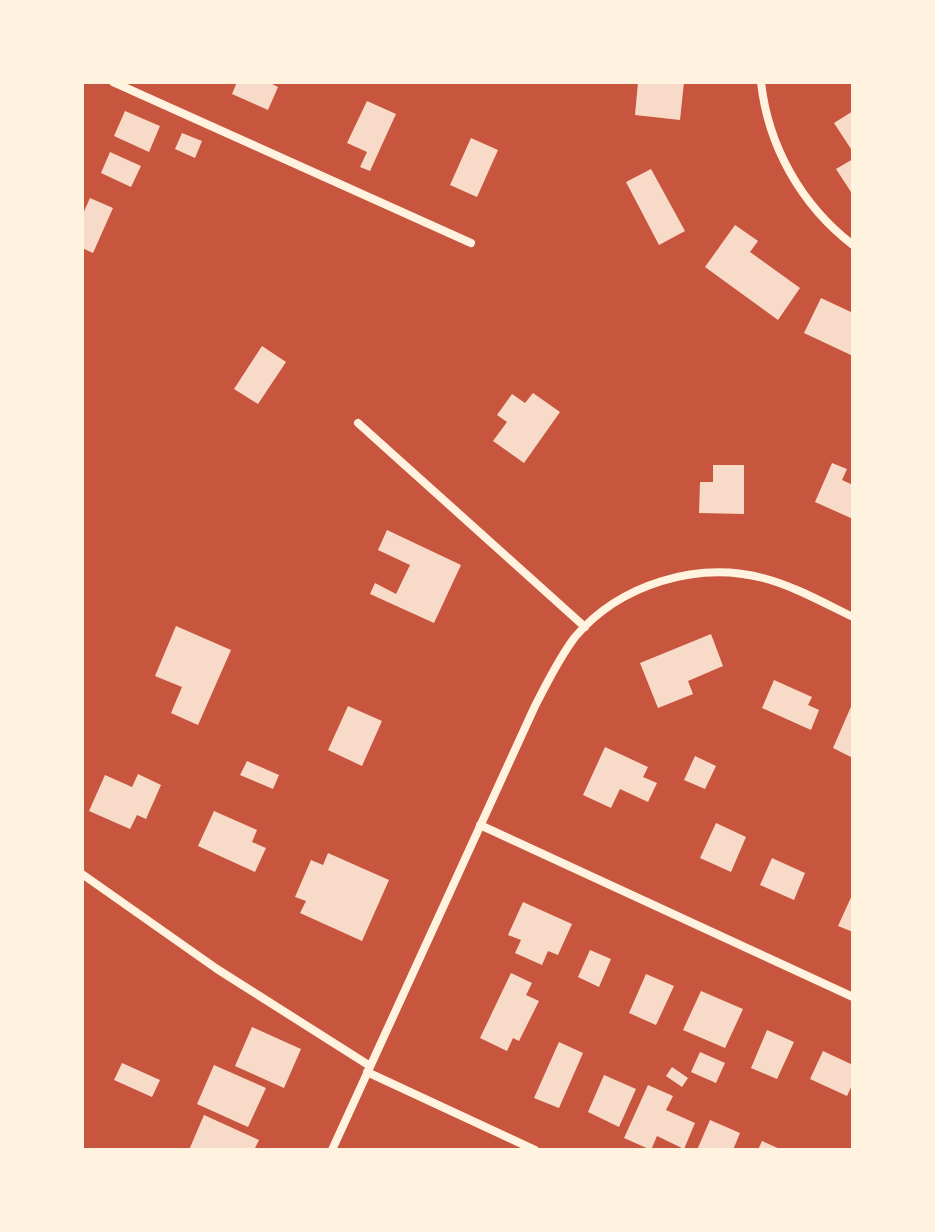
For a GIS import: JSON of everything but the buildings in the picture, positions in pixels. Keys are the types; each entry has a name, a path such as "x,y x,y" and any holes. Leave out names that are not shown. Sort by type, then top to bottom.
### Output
{"street":[{"path":"113,82 471,243"},
{"path":"761,82 777,147 794,180 816,211 853,245"},
{"path":"358,423 585,627"},
{"path":"332,1150 535,706 575,637 599,613 643,587 695,574 729,572 763,578 853,617"},
{"path":"480,825 853,997"},
{"path":"82,874 217,969 369,1069 535,1150"}]}
